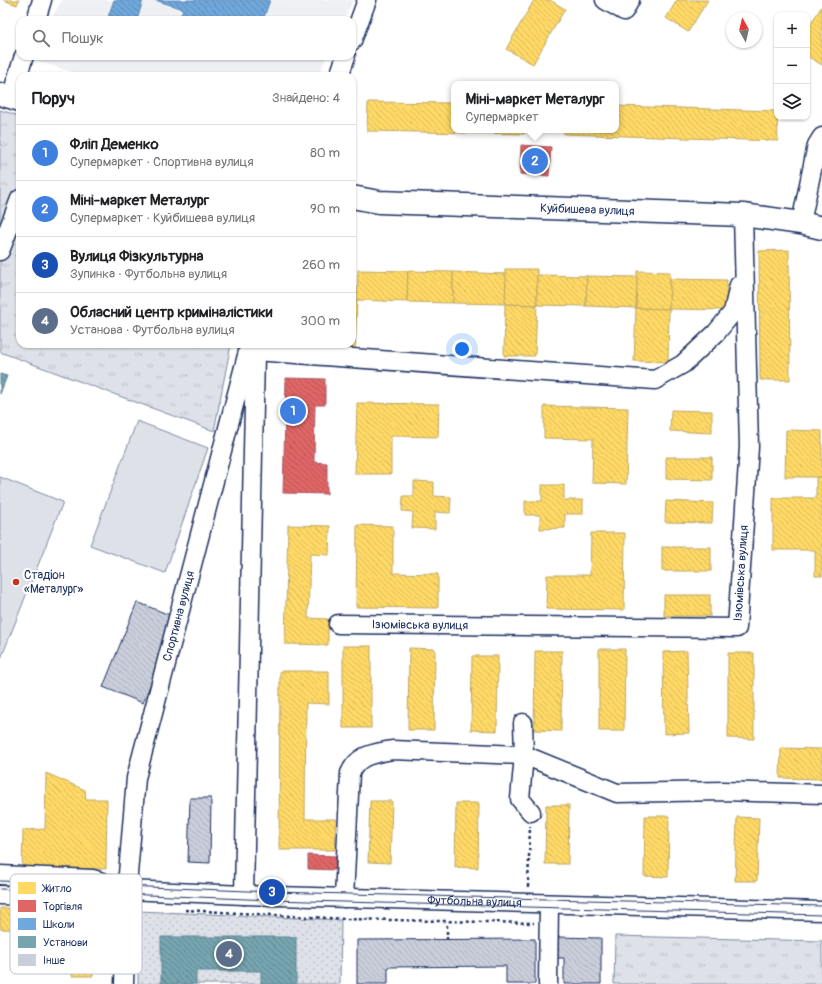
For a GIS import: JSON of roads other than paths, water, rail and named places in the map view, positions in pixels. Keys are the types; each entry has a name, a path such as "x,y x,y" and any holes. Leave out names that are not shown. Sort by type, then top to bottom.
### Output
{"main road":[{"name":"Куйбишева вулиця","path":"356,198 379,202 744,215 801,223 822,228"}],"street":[{"path":"37,16 42,0"},
{"path":"356,30 367,0"},
{"path":"605,0 627,6"},
{"path":"19,72 23,60"},
{"path":"340,72 345,60"},
{"path":"10,97 16,79"},
{"path":"801,223 817,145 822,137"},
{"path":"6,241 16,211"},
{"name":"Ізюмівська вулиця","path":"338,624 738,628 749,447 744,215"},
{"path":"277,348 655,380 684,364 716,333 732,312 745,260"},
{"name":"Спортивна вулиця","path":"128,874 136,778 252,348"},
{"path":"244,896 253,348"},
{"path":"523,723 524,755 520,799 531,812"},
{"path":"344,898 350,773 355,763 363,757 392,750 524,755 617,793 723,791 822,794"},
{"name":"Футбольна вулиця","path":"0,875 10,875"},
{"name":"Футбольна вулиця","path":"142,891 244,896 822,911"},
{"name":"Футбольна вулиця","path":"0,895 10,895"},
{"path":"548,984 550,904"},
{"name":"Спортивна вулиця","path":"124,974 124,984"}],"tram line":[{"path":"0,881 10,881"},
{"path":"142,887 272,892 822,906"},
{"path":"0,889 10,889"},
{"path":"142,895 271,900 822,915"}],"place":[{"name":"Міні-маркет Металург","path":"535,161"},
{"name":"Фліп Деменко","path":"293,411"},
{"name":"Стадіон «Металург»","path":"16,582"},
{"name":"Вулиця Фізкультурна","path":"272,892"},
{"name":"Обласний центр криміналістики","path":"229,954"}]}
